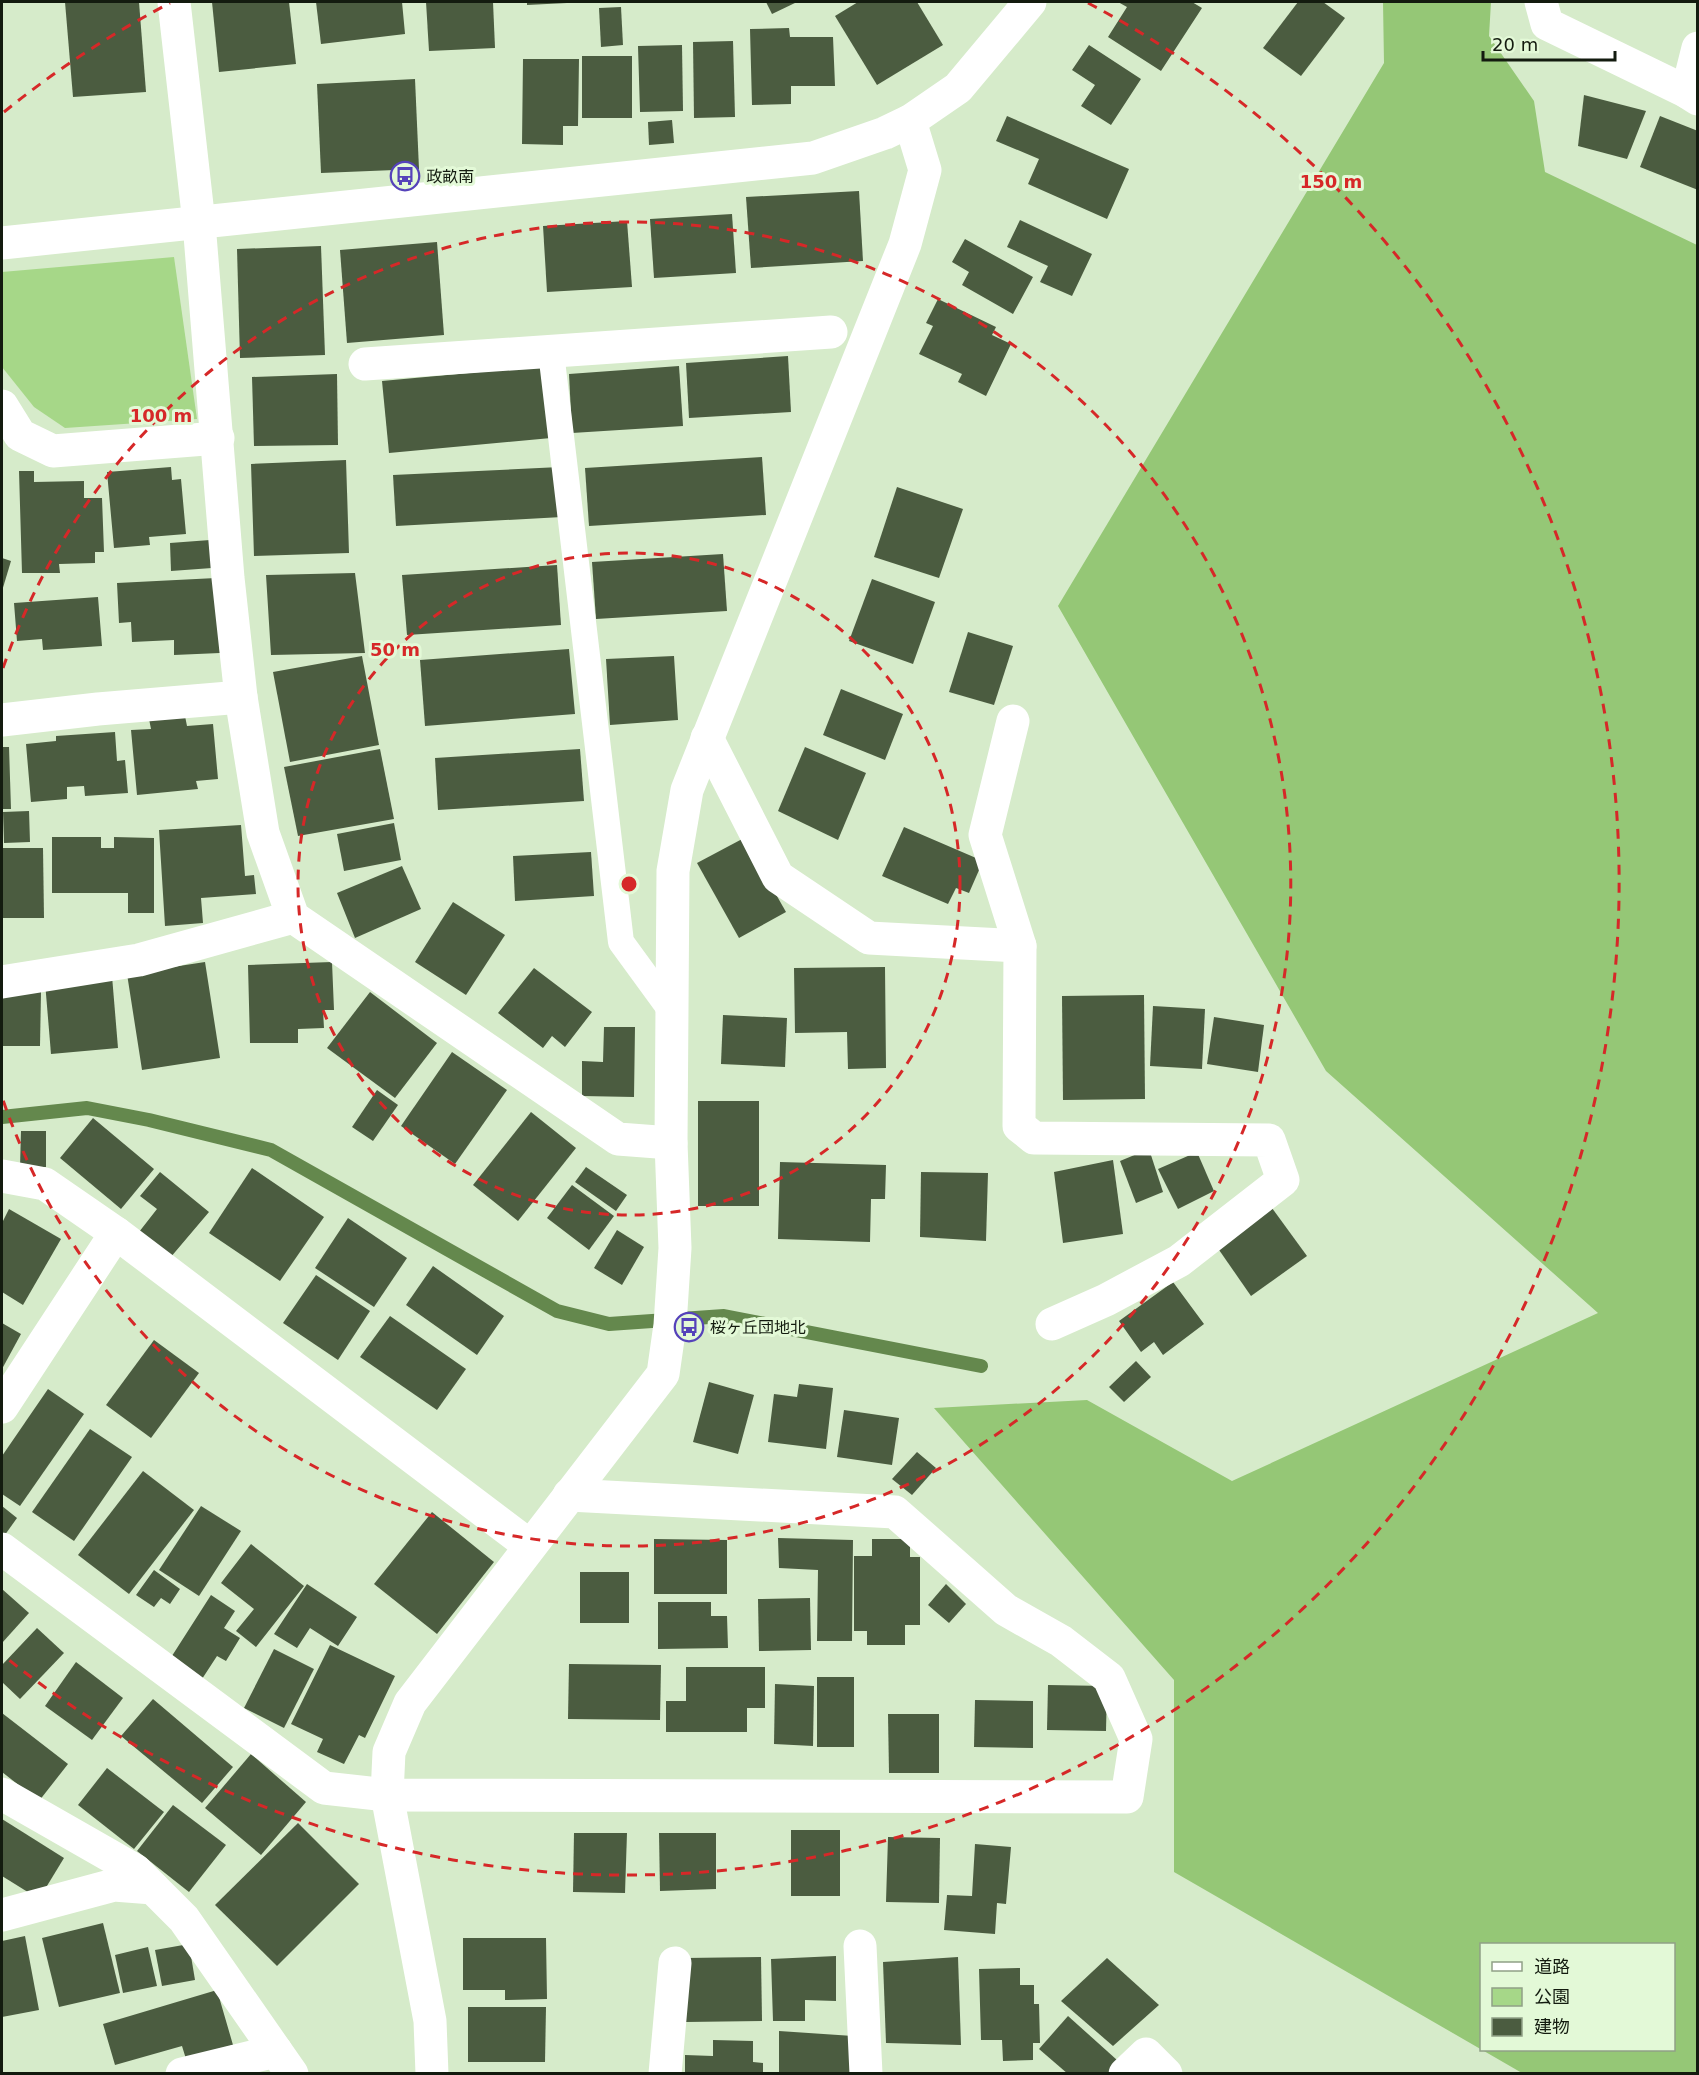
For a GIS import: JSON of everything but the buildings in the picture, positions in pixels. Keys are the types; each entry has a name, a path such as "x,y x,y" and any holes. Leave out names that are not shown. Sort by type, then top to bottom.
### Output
{"street":[{"path":"174,2 199,223 228,578 241,697 263,832 293,917 618,1139 671,1143"},
{"path":"2,243 813,158 885,134 910,121 958,88 1030,2"},
{"path":"1541,2 1547,24 1692,96 1698,48"},
{"path":"432,2073 430,2021 387,1795 389,1752 410,1703 663,1374 670,1325 675,1248 671,1143 673,871 687,790 905,244 925,170 910,121"},
{"path":"365,364 831,332"},
{"path":"2,406 20,435 53,451 218,438"},
{"path":"2,720 241,697"},
{"path":"1012,721 985,835 1020,946 1019,1126 1034,1138 1269,1140 1283,1180 1179,1261 1052,1324"},
{"path":"707,738 778,877 869,938 1020,946"},
{"path":"2,982 138,960 293,917"},
{"path":"2,1176 45,1184 116,1233 530,1546"},
{"path":"2,1407 116,1233"},
{"path":"2,1550 324,1788 387,1795 1127,1797 1136,1739 1109,1678 1061,1641 1006,1610 896,1512 569,1495"},
{"path":"2,1794 135,1870 184,1919 284,2062 182,2073"},
{"path":"2,1915 114,1886 153,1888"},
{"path":"860,1946 866,2073"},
{"path":"665,2073 675,1963"},
{"path":"1125,2073 1146,2054 1166,2073"}],"lane":[{"path":"550,352 621,942 672,1012"}],"green space":[{"path":"1383,2 1491,2 1489,36 1534,101 1545,172 1697,245 1697,2073 1522,2073 1484,2051 1675,2051 1675,1943 1480,1943 1480,2049 1174,1872 1174,1680 934,1408 1087,1400 1232,1481 1598,1313 1326,1071 1058,606 1384,63"},
{"path":"174,257 197,419 65,428 34,407 2,367 2,272"}],"waterway":[{"path":"2,1117 87,1108 149,1120 271,1150 557,1311 609,1324 724,1316 981,1366"}],"place":[{"name":"政畝南","path":"405,176"},
{"name":"桜ヶ丘団地北","path":"689,1327"}]}
